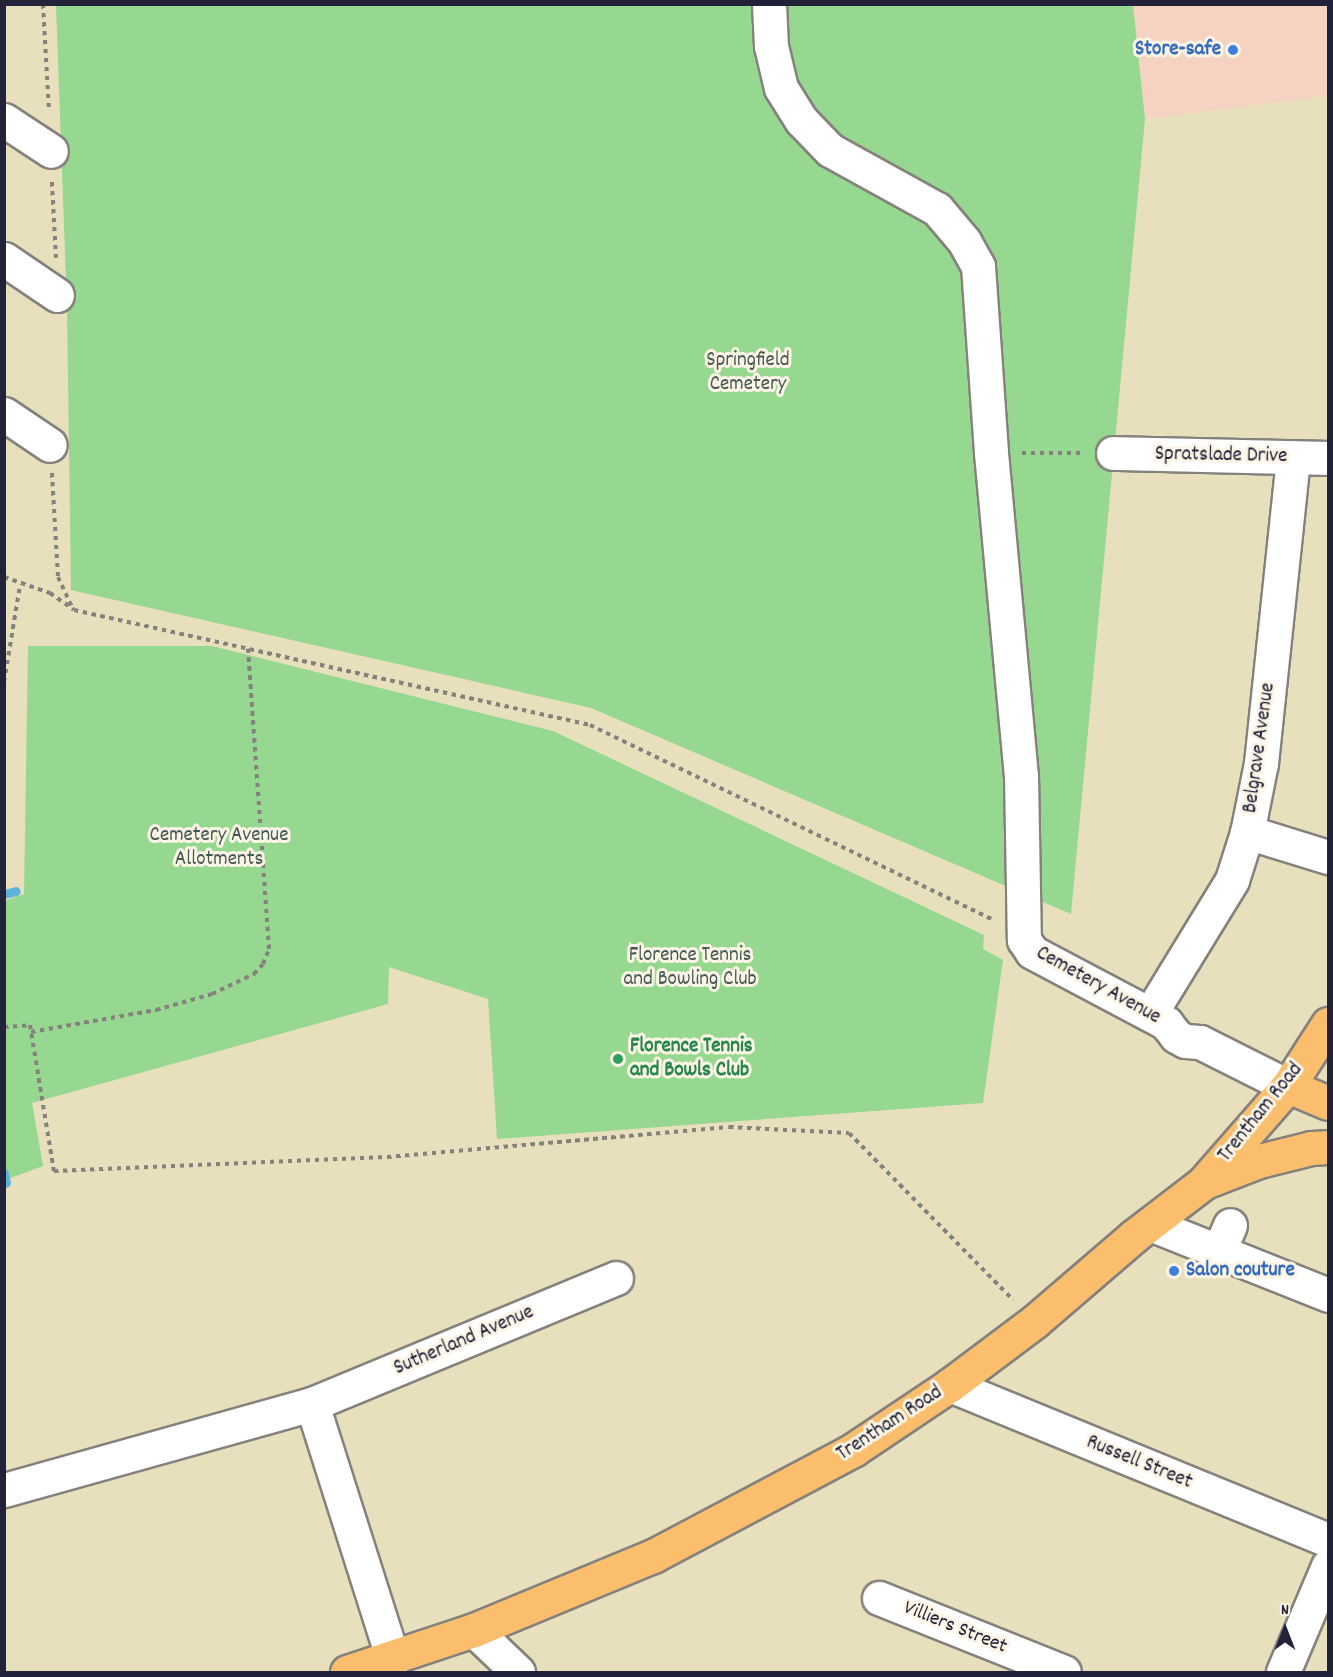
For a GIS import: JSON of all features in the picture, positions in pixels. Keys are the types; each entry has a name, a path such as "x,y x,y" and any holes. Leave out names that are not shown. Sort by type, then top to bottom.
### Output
{"main road":[{"name":"Trentham Road","path":"347,1672 393,1659 474,1630 652,1556 852,1450 950,1385 1034,1322 1150,1224 1203,1183 1288,1086 1329,1024"},
{"path":"1288,1086 1329,1103"},
{"path":"1203,1183 1259,1161 1311,1148 1329,1147"}],"street":[{"name":"Cemetery Avenue","path":"769,4 771,46 782,88 801,120 831,150 937,209 964,241 978,266 991,453 1021,775 1024,940 1032,952 1166,1023 1176,1036 1185,1041 1200,1042 1288,1086"},
{"path":"4,120 51,151"},
{"path":"4,259 57,295"},
{"path":"4,414 50,445"},
{"name":"Spratslade Drive","path":"1113,453 1329,458"},
{"name":"Belgrave Avenue","path":"1150,1014 1232,880 1247,832 1261,763 1293,458"},
{"path":"1247,832 1329,857"},
{"path":"1150,1224 1213,1239 1329,1295"},
{"name":"Sutherland Avenue","path":"4,1490 312,1404 616,1278"},
{"name":"Russell Street","path":"950,1385 1329,1540"},
{"path":"312,1404 393,1659"},
{"path":"1283,1672 1329,1566"},
{"name":"Villiers Street","path":"879,1598 1064,1672"},
{"path":"474,1630 518,1672"}],"path":[{"path":"50,445 58,577 74,610"},
{"path":"991,453 1113,453"},
{"path":"4,577 20,585 50,593 74,610 590,725 984,914 1024,940"},
{"path":"4,682 20,585"},
{"path":"32,1032 156,1010 212,994 254,974 262,964 269,949 248,649"},
{"path":"5,1027 30,1025 54,1171 387,1157 729,1127 849,1133 1034,1322"}],"shaded area":[{"name":"Store-safe","path":"1133,5 1328,5 1328,96 1145,119"}],"green space":[{"name":"Springfield Cemetery","path":"56,5 1133,5 1145,119 1071,914 591,708 71,590 67,309"},
{"path":"28,646 212,646 553,731 984,935 983,949 1003,960 983,1103 497,1139 488,999 389,967 388,1004 32,1103 43,1166 5,1180 4,901 24,894"}],"waterway":[{"path":"4,894 16,891"},
{"path":"4,1173 6,1183"}],"place":[{"name":"Store-safe","path":"1233,50"},
{"name":"Florence Tennis and Bowls Club","path":"618,1059"},
{"name":"Salon couture","path":"1174,1271"}],"park label":[{"name":"Cemetery Avenue Allotments","path":"219,848"},
{"name":"Florence Tennis and Bowling Club","path":"690,968"}]}
